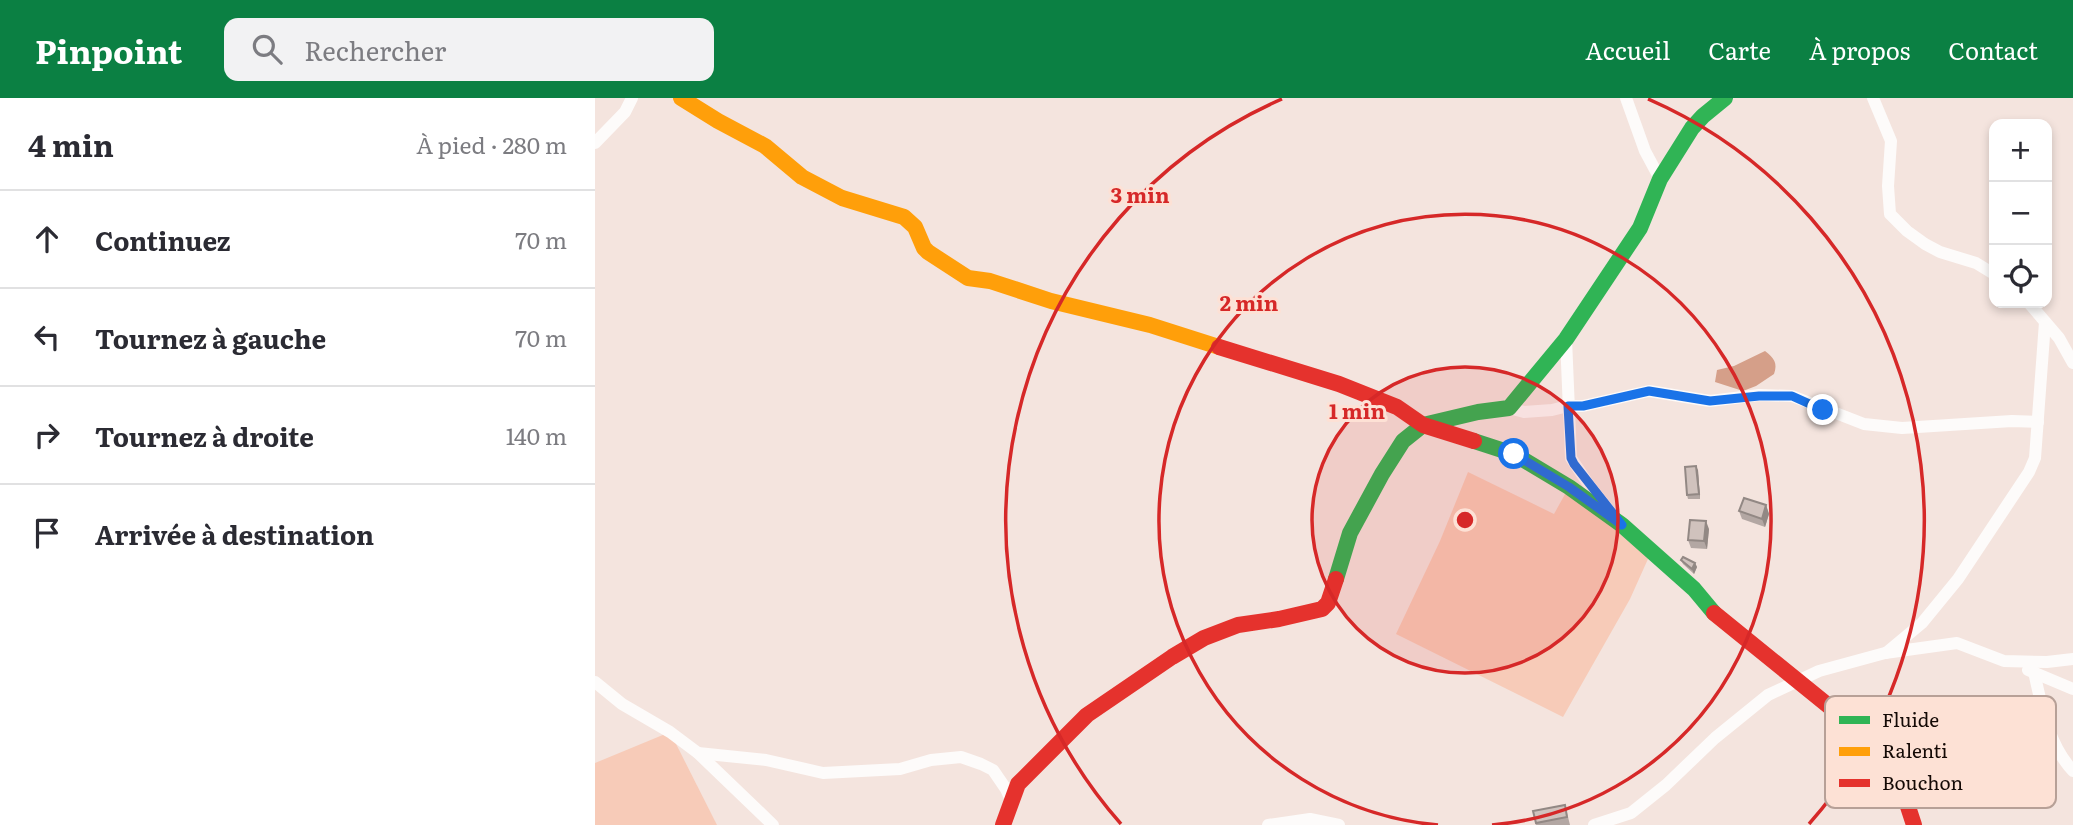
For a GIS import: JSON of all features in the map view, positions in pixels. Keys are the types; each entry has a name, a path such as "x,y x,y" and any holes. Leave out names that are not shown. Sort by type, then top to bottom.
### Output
{"street":[{"path":"595,143 625,112 632,98"},
{"path":"681,98 765,146 802,177 842,198 904,217 915,227 928,252 968,278 990,281 1051,301 1150,324 1339,384 1398,407 1423,425 1514,454 1569,487 1622,525 1694,589 1715,614 1825,703"},
{"path":"1626,98 1645,151 1660,179"},
{"path":"1509,408 1566,339 1640,228 1660,179 1692,128 1725,98"},
{"path":"1873,98 1891,141 1888,186 1890,214 1907,232 1925,244 1940,252 1976,263 1989,271"},
{"path":"2033,308 2059,338 2073,363"},
{"path":"1885,653 1921,623 1958,579 2029,472 2035,457 2045,322"},
{"path":"1566,339 1571,458 1622,525"},
{"path":"1003,825 1018,783 1087,715 1172,657 1204,638 1238,625 1322,609 1328,603 1350,533 1363,509 1401,443 1423,425 1509,408 1524,412 1583,406 1649,391 1710,401 1792,396 1864,424 1902,428 2012,421 2038,422"},
{"path":"1617,825 1768,695 1819,671 1885,653 1957,643 2073,689"},
{"path":"2004,661 2047,662 2073,659"},
{"path":"2034,672 2039,696"},
{"path":"595,682 622,704 698,753 773,825"},
{"path":"2056,745 2073,771"},
{"path":"698,753 766,760 823,773 900,769 931,760 961,757 993,770 1011,800"},
{"path":"1908,808 1914,825"},
{"path":"1594,825 1632,813"},
{"path":"1268,825 1310,819 1339,825"}],"shaded area":[{"path":"1765,351 1771,356 1776,367 1774,374 1756,386 1743,391 1715,382 1717,370 1734,366"},
{"path":"1468,472 1554,514 1569,487 1652,550 1630,599 1563,717 1396,634 1440,541"},
{"path":"670,732 717,825 595,825 595,763"}],"building":[{"path":"1696,466 1699,494 1687,495 1685,467"},
{"path":"1744,498 1766,505 1762,519 1739,511"},
{"path":"1690,520 1706,521 1704,541 1688,540"},
{"path":"1683,557 1695,563 1692,569 1681,560"},
{"path":"1565,805 1567,817 1536,823 1533,811"}],"traffic: fast":[{"path":"1336,579 1350,533 1403,441 1423,425 1509,408 1566,339 1640,228 1660,179 1692,128 1725,98"},
{"path":"1474,441 1514,454 1569,487 1622,525 1694,589 1714,613"}],"traffic: slow":[{"path":"681,98 765,146 802,177 842,198 904,217 915,227 928,252 968,278 990,281 1051,301 1150,325 1219,347"}],"traffic: jam":[{"path":"1219,347 1339,384 1397,407 1423,425 1474,441"},
{"path":"1003,825 1018,784 1087,715 1204,638 1238,625 1322,609 1328,603 1336,579"},
{"path":"1714,613 1825,703"},
{"path":"1908,808 1914,825"}],"route":[{"path":"1514,454 1569,487 1622,525 1588,485 1571,458 1568,406 1583,406 1637,392 1657,391 1710,401 1792,396 1823,410"}]}
